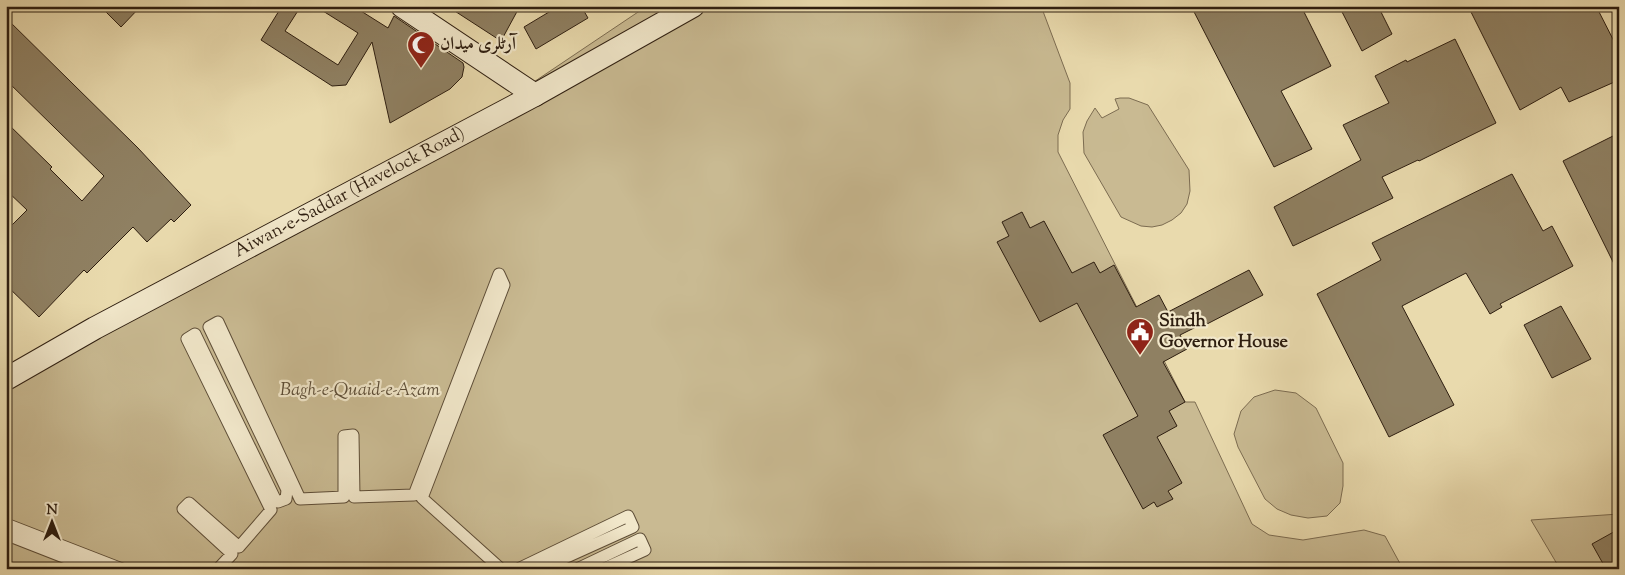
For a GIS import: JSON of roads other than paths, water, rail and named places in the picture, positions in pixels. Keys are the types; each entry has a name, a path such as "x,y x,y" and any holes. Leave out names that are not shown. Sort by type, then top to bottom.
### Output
{"main road":[{"path":"402,6 535,96"},
{"name":"Aiwan-e-Saddar (Havelock Road)","path":"6,378 103,324 535,96 693,6"}],"street":[{"path":"218,569 232,554 183,509 189,503 239,547 271,510 187,339 195,334 278,502 286,499 287,490 209,327 218,322 300,499 344,497 344,436 353,435 354,497 414,495 499,274 504,285 422,498 501,569"},
{"path":"518,569 628,516 633,527 540,569"},
{"path":"6,524 122,569"},
{"path":"6,534 94,569"},
{"path":"577,569 640,539 645,550 603,569"}],"place":[{"name":"آرٹلری میدان","path":"421,69"},
{"name":"Sindh Governor House","path":"1140,356"}],"park label":[{"name":"Bagh-e-Quaid-e-Azam","path":"360,391"}]}
